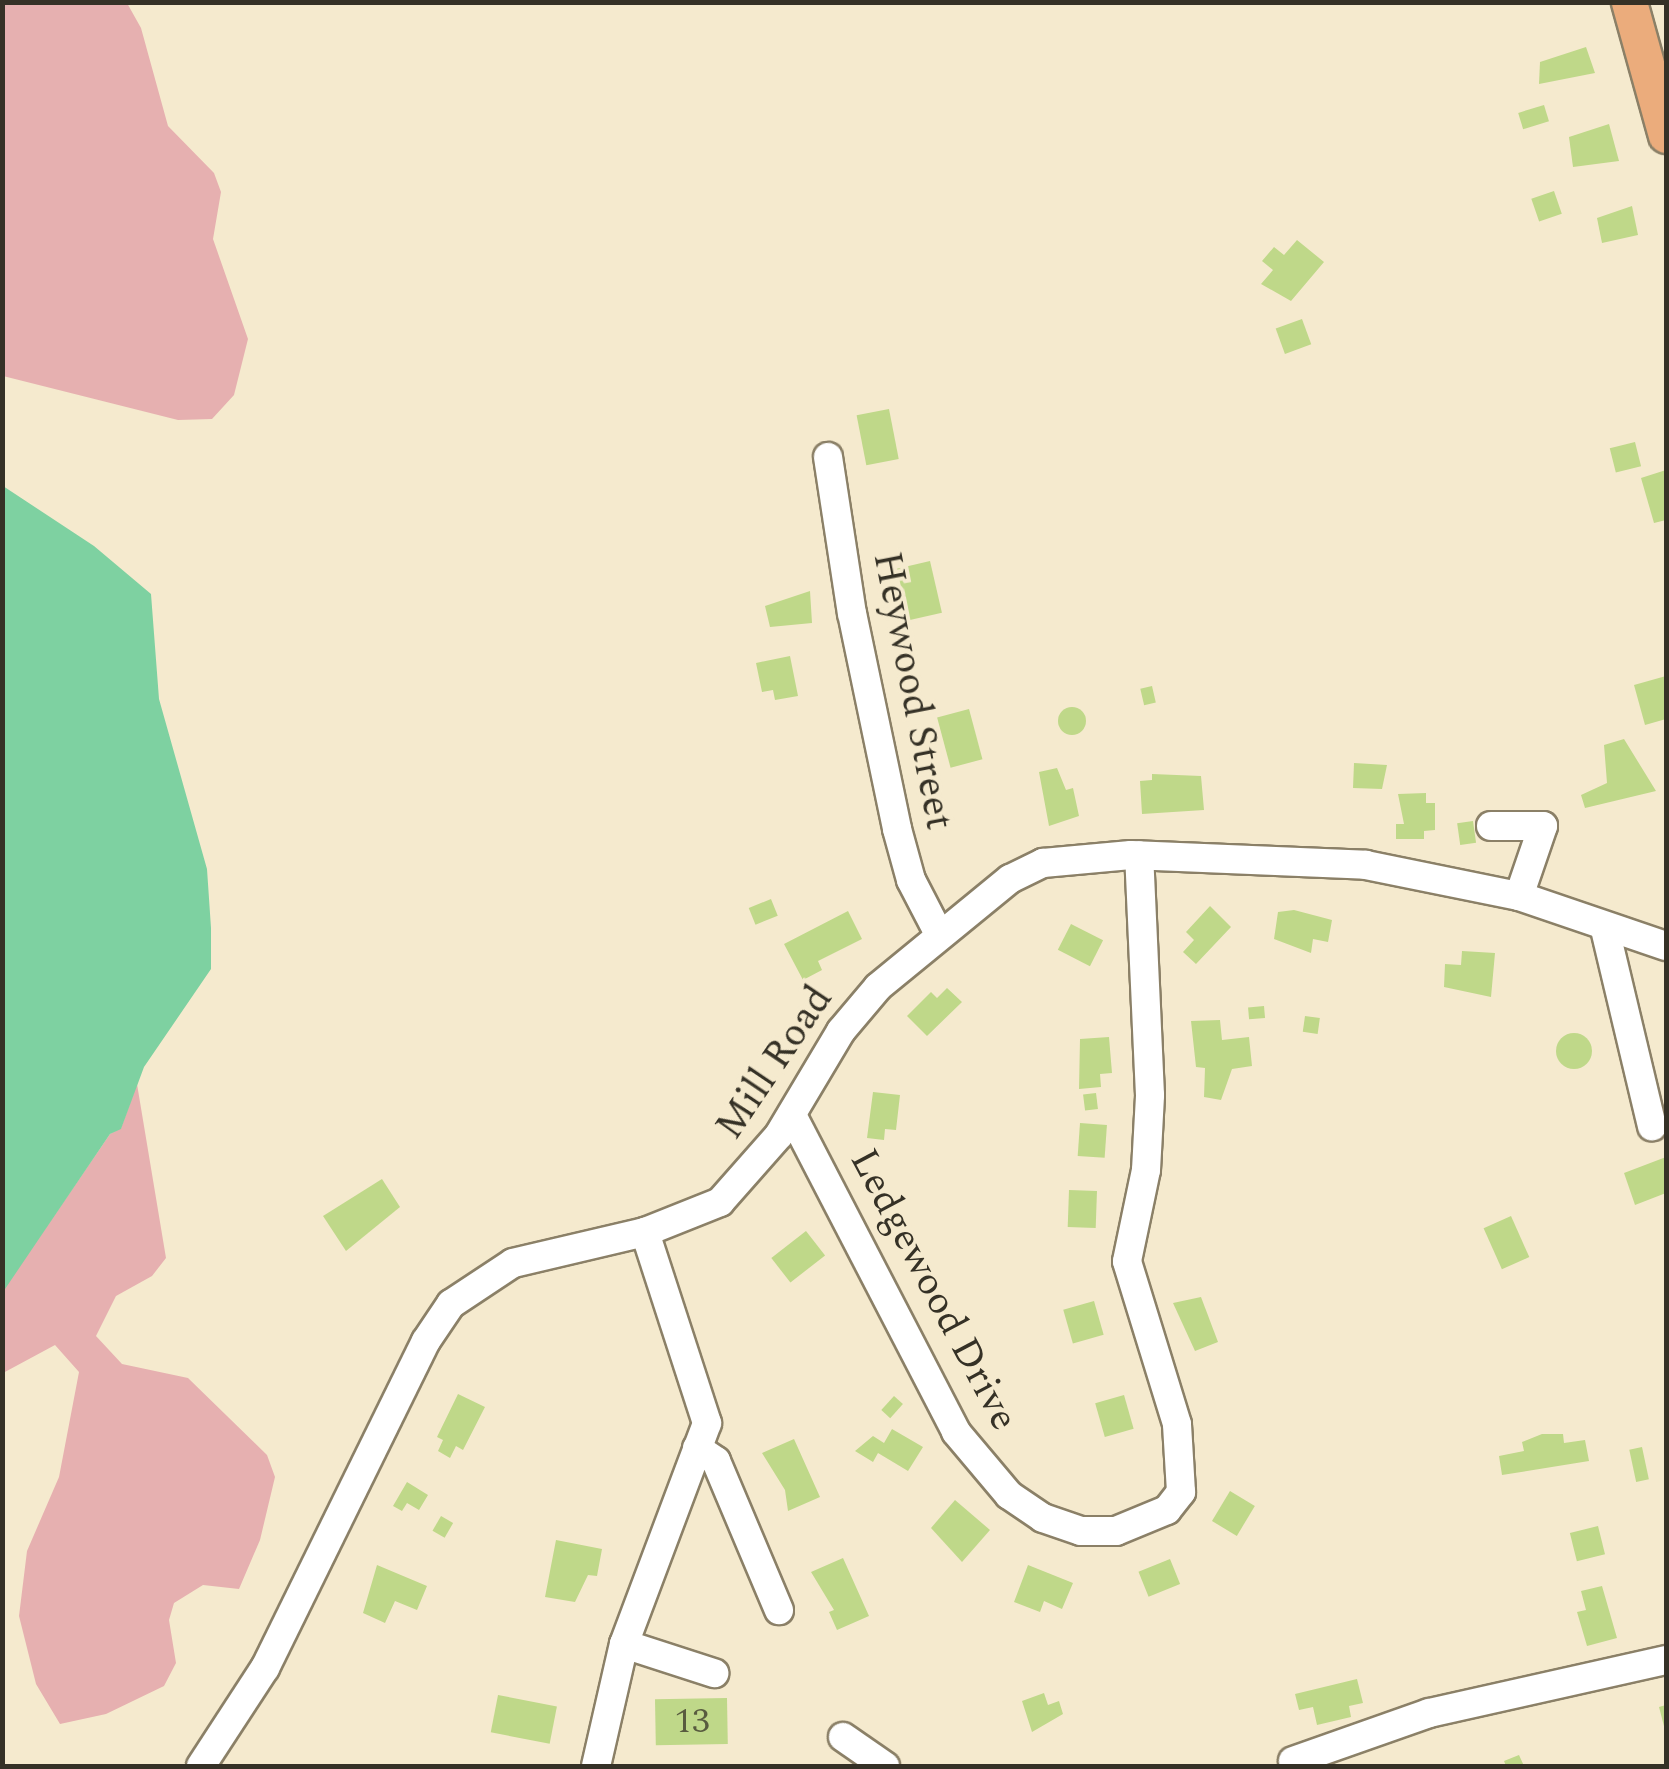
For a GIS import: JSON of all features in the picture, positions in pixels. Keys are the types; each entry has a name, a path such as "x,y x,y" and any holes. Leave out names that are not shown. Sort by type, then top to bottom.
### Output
{"main road":[{"path":"1629,2 1666,135"}],"street":[{"name":"Heywood Street","path":"828,457 855,631 897,829 911,880 938,934"},
{"path":"1491,826 1543,826 1519,896"},
{"name":"Mill Road","path":"201,1766 265,1668 426,1340 451,1304 513,1263 646,1232 720,1202 792,1114 841,1031 878,987 938,934 1042,863 1139,855 1366,865 1519,896 1605,929 1666,946"},
{"name":"Ledgewood Drive","path":"792,1114 956,1432 1009,1494 1042,1518 1081,1530 1116,1530 1167,1510 1181,1492 1177,1424 1127,1261 1146,1170 1150,1095 1139,855"},
{"path":"1605,929 1652,1126"},
{"path":"596,1766 624,1644 707,1423 646,1232"},
{"path":"697,1448 716,1461 779,1610"},
{"path":"624,1644 714,1674"},
{"path":"1293,1760 1429,1713 1666,1660"},
{"path":"842,1738 886,1766"}],"shaded area":[{"path":"3,2 127,3 141,28 168,126 214,173 221,192 213,239 248,339 234,395 212,419 178,420 3,376"},
{"path":"3,486 94,546 151,594 159,699 207,869 211,969 144,1067 121,1129 110,1134 3,1292"},
{"path":"137,1084 166,1258 152,1276 116,1296 96,1336 122,1364 188,1378 267,1455 275,1477 260,1540 239,1589 203,1585 174,1603 169,1620 176,1663 164,1686 106,1714 60,1724 36,1684 19,1616 27,1551 59,1477 79,1372 55,1345 3,1373 2,1292 110,1134 121,1128"}],"building":[{"path":"1586,47 1595,73 1539,84 1540,62"},
{"path":"1544,105 1549,121 1523,129 1518,113"},
{"path":"1609,124 1619,161 1573,167 1569,137"},
{"path":"1554,191 1562,214 1539,222 1531,199"},
{"path":"1632,206 1638,235 1602,243 1597,218"},
{"path":"1297,240 1324,262 1291,301 1261,284 1273,270 1262,261 1274,247 1284,255"},
{"path":"1302,319 1311,344 1285,354 1276,329"},
{"path":"889,409 899,459 866,465 857,415"},
{"path":"1635,442 1641,466 1616,473 1610,448"},
{"path":"1666,470 1666,520 1654,523 1641,478"},
{"path":"930,561 942,613 909,620 897,569"},
{"path":"810,591 812,623 770,627 765,606"},
{"path":"790,656 798,696 775,700 773,690 762,692 756,663"},
{"path":"1666,676 1666,719 1645,725 1634,685"},
{"path":"1152,686 1156,703 1144,705 1140,689"},
{"path":"1072,707 1082,711 1086,721 1082,731 1072,735 1062,731 1058,721 1062,711"},
{"path":"969,709 982,759 951,768 937,718"},
{"path":"1624,739 1656,791 1585,808 1581,795 1607,783 1604,745"},
{"path":"1354,763 1387,765 1382,789 1353,788"},
{"path":"1057,768 1066,790 1073,788 1079,816 1049,826 1039,772"},
{"path":"1152,774 1201,776 1204,810 1142,814 1140,781 1152,780"},
{"path":"1426,793 1426,803 1435,803 1435,830 1424,831 1424,839 1396,839 1396,824 1404,824 1398,794"},
{"path":"1473,821 1476,843 1460,845 1457,823"},
{"path":"771,899 778,916 755,925 749,908"},
{"path":"1210,906 1231,927 1196,964 1183,952 1194,940 1186,932"},
{"path":"1294,910 1332,920 1328,942 1313,939 1311,953 1274,939 1278,912"},
{"path":"848,911 862,939 818,961 822,970 803,980 784,944"},
{"path":"1071,924 1103,940 1090,966 1058,950"},
{"path":"1462,951 1495,953 1491,997 1444,987 1445,964 1461,965"},
{"path":"947,988 962,1002 927,1036 907,1016 931,992 937,998"},
{"path":"1264,1006 1265,1018 1249,1019 1248,1007"},
{"path":"1305,1016 1320,1018 1318,1034 1303,1032"},
{"path":"1220,1020 1222,1040 1249,1037 1252,1066 1232,1069 1221,1100 1204,1097 1205,1068 1196,1067 1191,1021"},
{"path":"1574,1033 1587,1038 1592,1051 1587,1064 1574,1069 1561,1064 1556,1051 1561,1038"},
{"path":"1109,1037 1112,1073 1100,1074 1101,1087 1079,1089 1080,1039"},
{"path":"873,1092 900,1095 896,1130 885,1129 884,1140 867,1138"},
{"path":"1096,1093 1098,1109 1085,1110 1083,1095"},
{"path":"1080,1123 1107,1125 1105,1158 1078,1156"},
{"path":"1666,1157 1666,1193 1635,1205 1624,1173"},
{"path":"382,1179 400,1207 346,1251 323,1216"},
{"path":"1069,1190 1097,1191 1096,1228 1068,1227"},
{"path":"1511,1216 1529,1257 1502,1269 1484,1228"},
{"path":"806,1231 825,1255 790,1283 771,1258"},
{"path":"1201,1297 1218,1342 1195,1351 1173,1303"},
{"path":"1094,1301 1104,1335 1073,1343 1063,1310"},
{"path":"458,1394 485,1407 463,1450 456,1446 450,1458 438,1451 443,1440 437,1437"},
{"path":"1124,1395 1134,1429 1105,1437 1095,1403"},
{"path":"894,1396 903,1404 890,1418 881,1410"},
{"path":"892,1429 923,1447 908,1471 878,1453 873,1462 855,1451 873,1436 884,1443"},
{"path":"1542,1434 1563,1434 1564,1443 1585,1440 1589,1461 1502,1475 1499,1456 1524,1451 1522,1442"},
{"path":"794,1439 820,1497 788,1511 785,1490 762,1453"},
{"path":"1642,1447 1649,1479 1636,1482 1629,1450"},
{"path":"407,1482 428,1495 419,1510 407,1503 402,1511 393,1506"},
{"path":"1230,1491 1255,1506 1237,1536 1212,1521"},
{"path":"955,1500 990,1530 962,1562 931,1528"},
{"path":"441,1516 453,1523 445,1538 432,1531"},
{"path":"1598,1526 1605,1554 1577,1561 1570,1533"},
{"path":"556,1540 602,1549 597,1576 588,1575 575,1602 545,1597"},
{"path":"843,1558 869,1616 837,1630 829,1612 834,1610 811,1572"},
{"path":"1170,1559 1180,1584 1149,1597 1138,1572"},
{"path":"377,1565 427,1586 417,1610 395,1601 385,1623 363,1613"},
{"path":"1028,1565 1073,1583 1062,1609 1044,1601 1040,1612 1014,1602"},
{"path":"1602,1586 1617,1638 1587,1646 1577,1612 1586,1610 1581,1591"},
{"path":"1357,1679 1363,1703 1349,1706 1351,1717 1317,1725 1313,1707 1299,1710 1295,1694"},
{"path":"1044,1693 1048,1705 1059,1701 1063,1714 1032,1732 1022,1701"},
{"path":"498,1695 557,1706 550,1744 491,1732"},
{"path":"727,1698 728,1744 656,1745 655,1699"},
{"path":"1666,1705 1666,1730 1665,1730 1659,1707"},
{"path":"1519,1755 1524,1766 1506,1766 1504,1761"}]}
